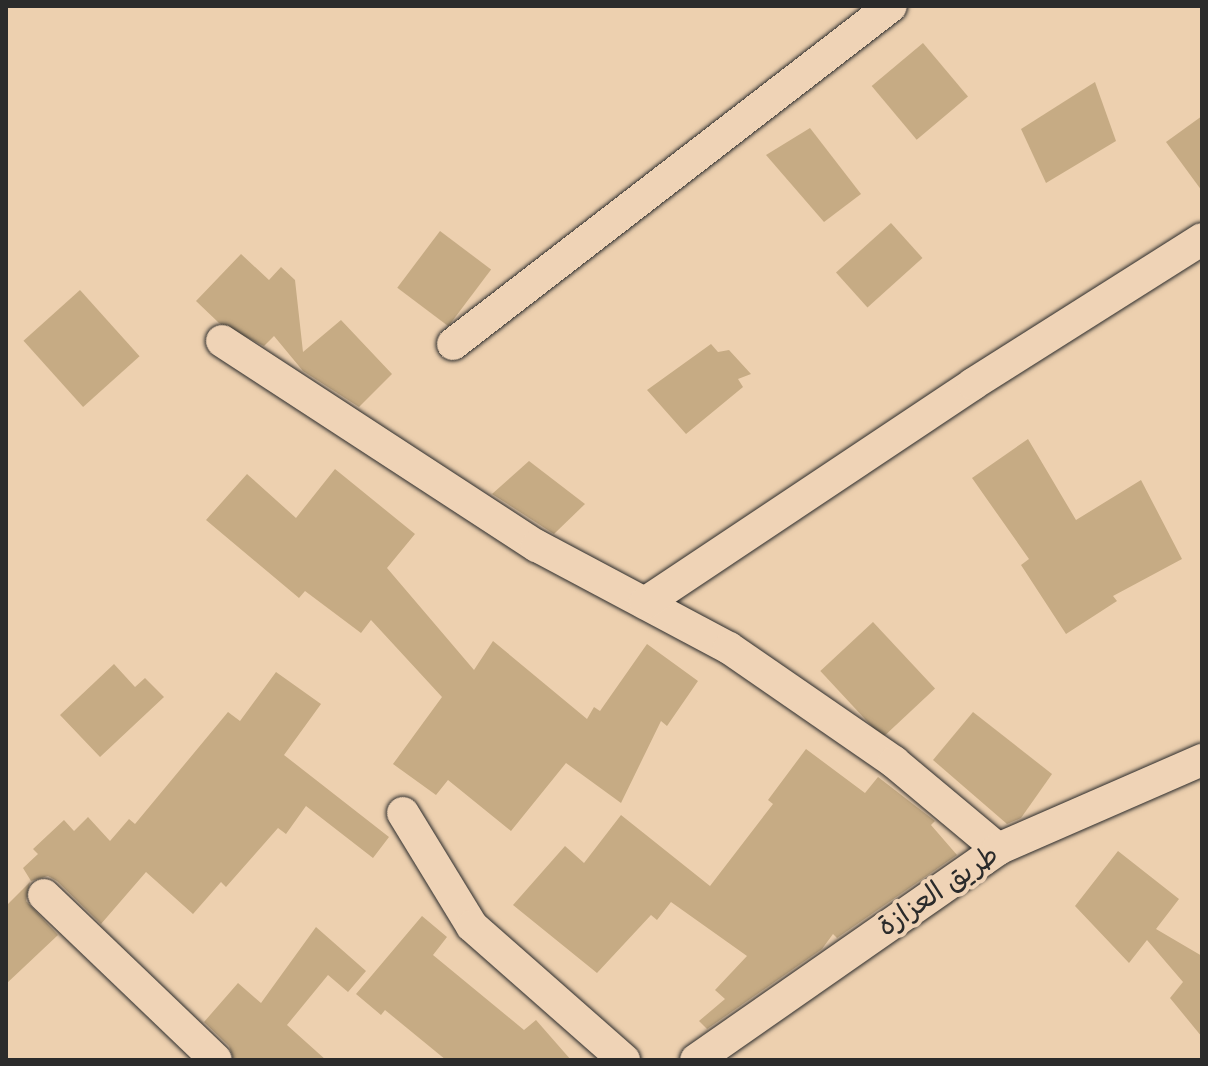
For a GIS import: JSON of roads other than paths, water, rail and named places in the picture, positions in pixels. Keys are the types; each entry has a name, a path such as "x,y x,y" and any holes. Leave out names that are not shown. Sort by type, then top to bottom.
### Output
{"street":[{"path":"453,344 891,6"},
{"path":"645,603 960,392 1202,239"},
{"path":"222,341 537,546 729,648 882,753 998,849"},
{"name":"طريق العزازة","path":"696,1060 998,849 1202,760"},
{"path":"403,813 472,926 624,1060"},
{"path":"44,895 216,1060"}]}
